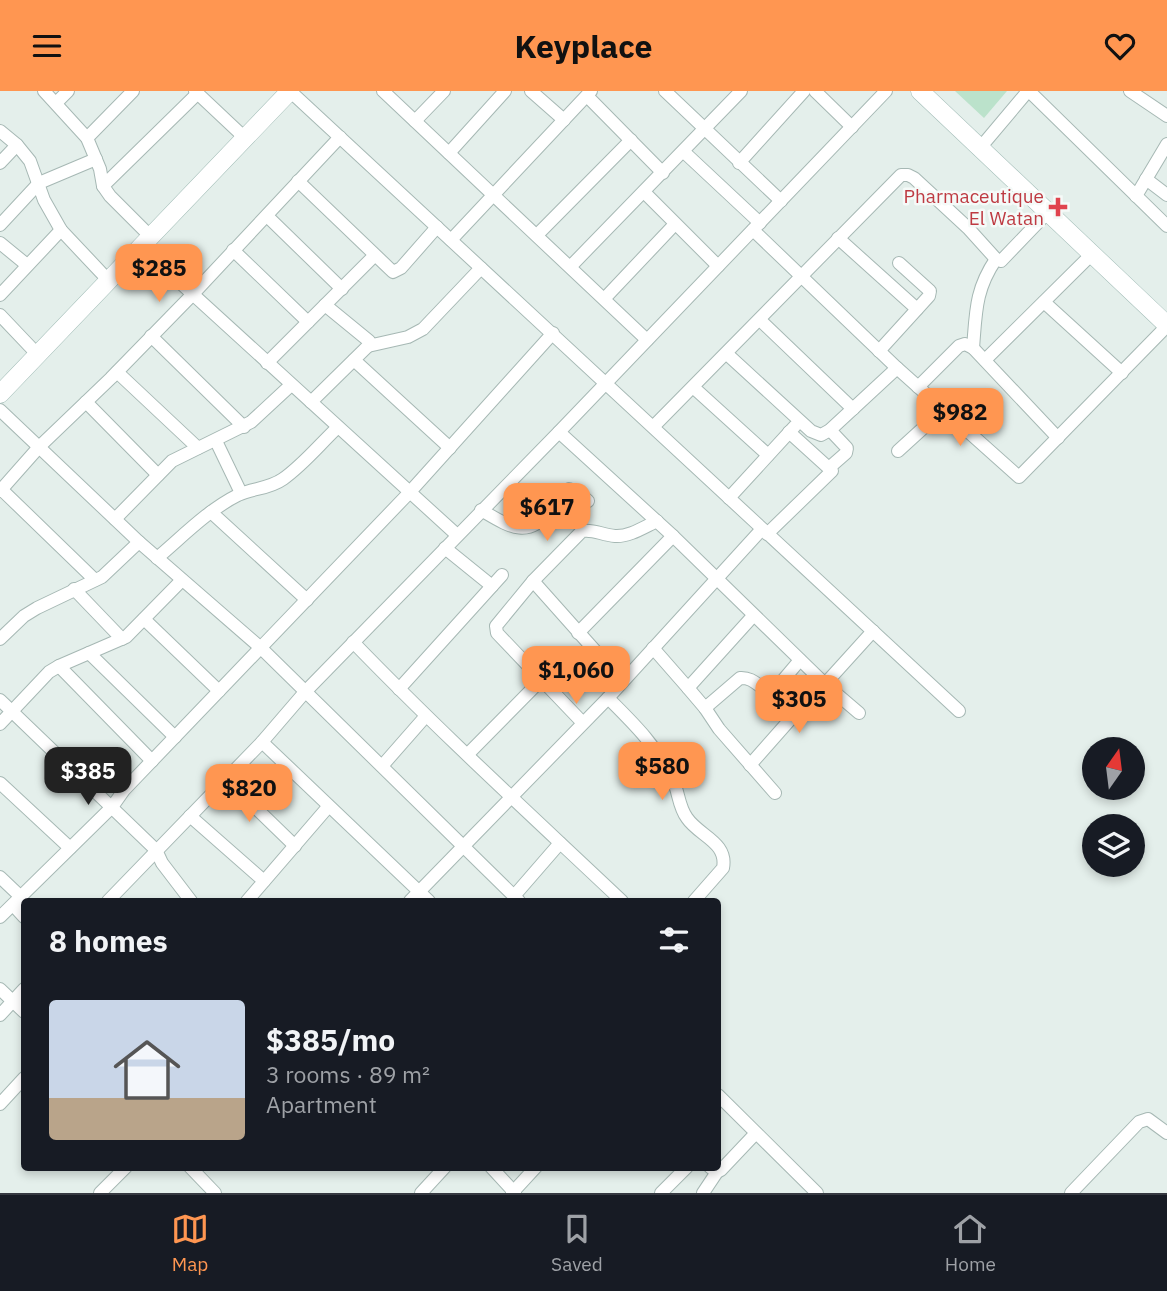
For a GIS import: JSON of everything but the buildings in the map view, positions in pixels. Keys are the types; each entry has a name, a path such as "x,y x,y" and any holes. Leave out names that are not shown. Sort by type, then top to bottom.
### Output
{"main road":[{"path":"0,394 290,91"},
{"path":"920,91 1167,326"}],"street":[{"path":"44,91 87,138 103,186 191,295 457,535"},
{"path":"56,103 68,91"},
{"path":"87,138 133,91"},
{"path":"290,91 959,711"},
{"path":"383,91 647,340"},
{"path":"415,121 444,91"},
{"path":"449,153 505,91"},
{"path":"531,91 564,120"},
{"path":"571,266 741,91"},
{"path":"739,163 804,91"},
{"path":"815,91 852,127"},
{"path":"111,898 262,742 305,692 886,91"},
{"path":"980,148 1029,91 1167,226"},
{"path":"1130,91 1167,116"},
{"path":"103,186 196,92 245,138"},
{"path":"451,240 589,93 663,173"},
{"path":"671,93 780,201"},
{"path":"0,131 17,145 30,161 44,200 61,230 109,281"},
{"path":"95,580 1,490 39,447 117,372 340,137"},
{"path":"537,235 631,140"},
{"path":"1136,196 1167,143"},
{"path":"0,163 17,145"},
{"path":"684,152 800,276 878,351 1019,477 1167,326"},
{"path":"0,225 39,183 96,159"},
{"path":"654,426 901,175 908,174 968,228 996,259 1004,259 1048,212"},
{"path":"1146,180 1167,195"},
{"path":"298,181 388,269 397,272 437,227"},
{"path":"644,192 718,266"},
{"path":"267,216 342,289"},
{"path":"605,298 675,224"},
{"path":"0,295 61,230"},
{"path":"838,238 917,309"},
{"path":"0,243 27,265"},
{"path":"233,250 308,322"},
{"path":"985,360 1092,254"},
{"path":"267,363 374,256"},
{"path":"973,348 979,289 996,259"},
{"path":"878,351 929,296 930,291 899,263"},
{"path":"310,402 368,346 408,337 423,329 481,268"},
{"path":"1044,302 1122,373"},
{"path":"325,305 367,338 368,346"},
{"path":"0,315 37,355"},
{"path":"760,320 853,409"},
{"path":"0,918 111,807 124,790 409,493 552,333"},
{"path":"150,337 244,427"},
{"path":"918,387 959,346 965,344 985,360 1058,438"},
{"path":"727,354 811,431 821,435 830,430 897,368"},
{"path":"354,360 450,449"},
{"path":"117,372 198,448"},
{"path":"115,519 172,461 244,427 291,385"},
{"path":"693,387 768,454"},
{"path":"86,403 158,475"},
{"path":"0,410 139,542 261,648 515,898"},
{"path":"898,451 943,410"},
{"path":"729,498 800,420"},
{"path":"157,558 211,512 242,493 272,486 285,478 338,427"},
{"path":"262,742 328,807 377,849 414,896 608,698 716,579 764,531 830,474 830,467 846,453 847,448 830,430"},
{"path":"559,432 859,713"},
{"path":"789,432 830,467"},
{"path":"216,441 242,493"},
{"path":"481,510 512,528 530,527 543,520 569,489 588,501"},
{"path":"211,512 307,600"},
{"path":"582,722 497,633 496,626 533,581 582,531 591,529 615,536 637,531 657,521"},
{"path":"578,633 673,536"},
{"path":"0,639 5,625 102,577 139,542"},
{"path":"445,548 492,586"},
{"path":"399,689 502,575"},
{"path":"0,724 49,672 122,639 182,580"},
{"path":"533,581 622,681"},
{"path":"74,589 122,639"},
{"path":"688,688 753,616"},
{"path":"144,619 219,691"},
{"path":"750,765 873,631"},
{"path":"354,642 425,717 468,754 619,898"},
{"path":"653,648 775,793"},
{"path":"89,653 175,737"},
{"path":"705,708 740,678 752,678 769,692 773,692 800,660"},
{"path":"59,666 152,761"},
{"path":"468,754 541,680"},
{"path":"608,698 655,746 676,784 681,809 690,822 718,845 722,852 725,861 723,868 697,898"},
{"path":"0,700 156,850 162,863 189,898"},
{"path":"382,766 425,717"},
{"path":"226,779 295,846"},
{"path":"0,783 70,848"},
{"path":"250,898 328,807"},
{"path":"190,816 264,881"},
{"path":"517,898 560,843"},
{"path":"0,877 21,911"},
{"path":"0,989 21,1009"},
{"path":"0,1015 21,993"},
{"path":"0,1104 21,1082"},
{"path":"721,1098 817,1193"},
{"path":"1071,1193 1139,1122 1149,1119 1167,1133"},
{"path":"721,1164 756,1133"},
{"path":"100,1193 122,1171"},
{"path":"194,1171 215,1193"},
{"path":"421,1193 441,1171"},
{"path":"495,1171 513,1192 532,1171"},
{"path":"662,1193 683,1171"},
{"path":"703,1193 714,1171"}],"green space":[{"path":"955,91 1007,91 984,118"}],"place":[{"name":"Pharmaceutique El Watan","path":"1058,207"}]}
